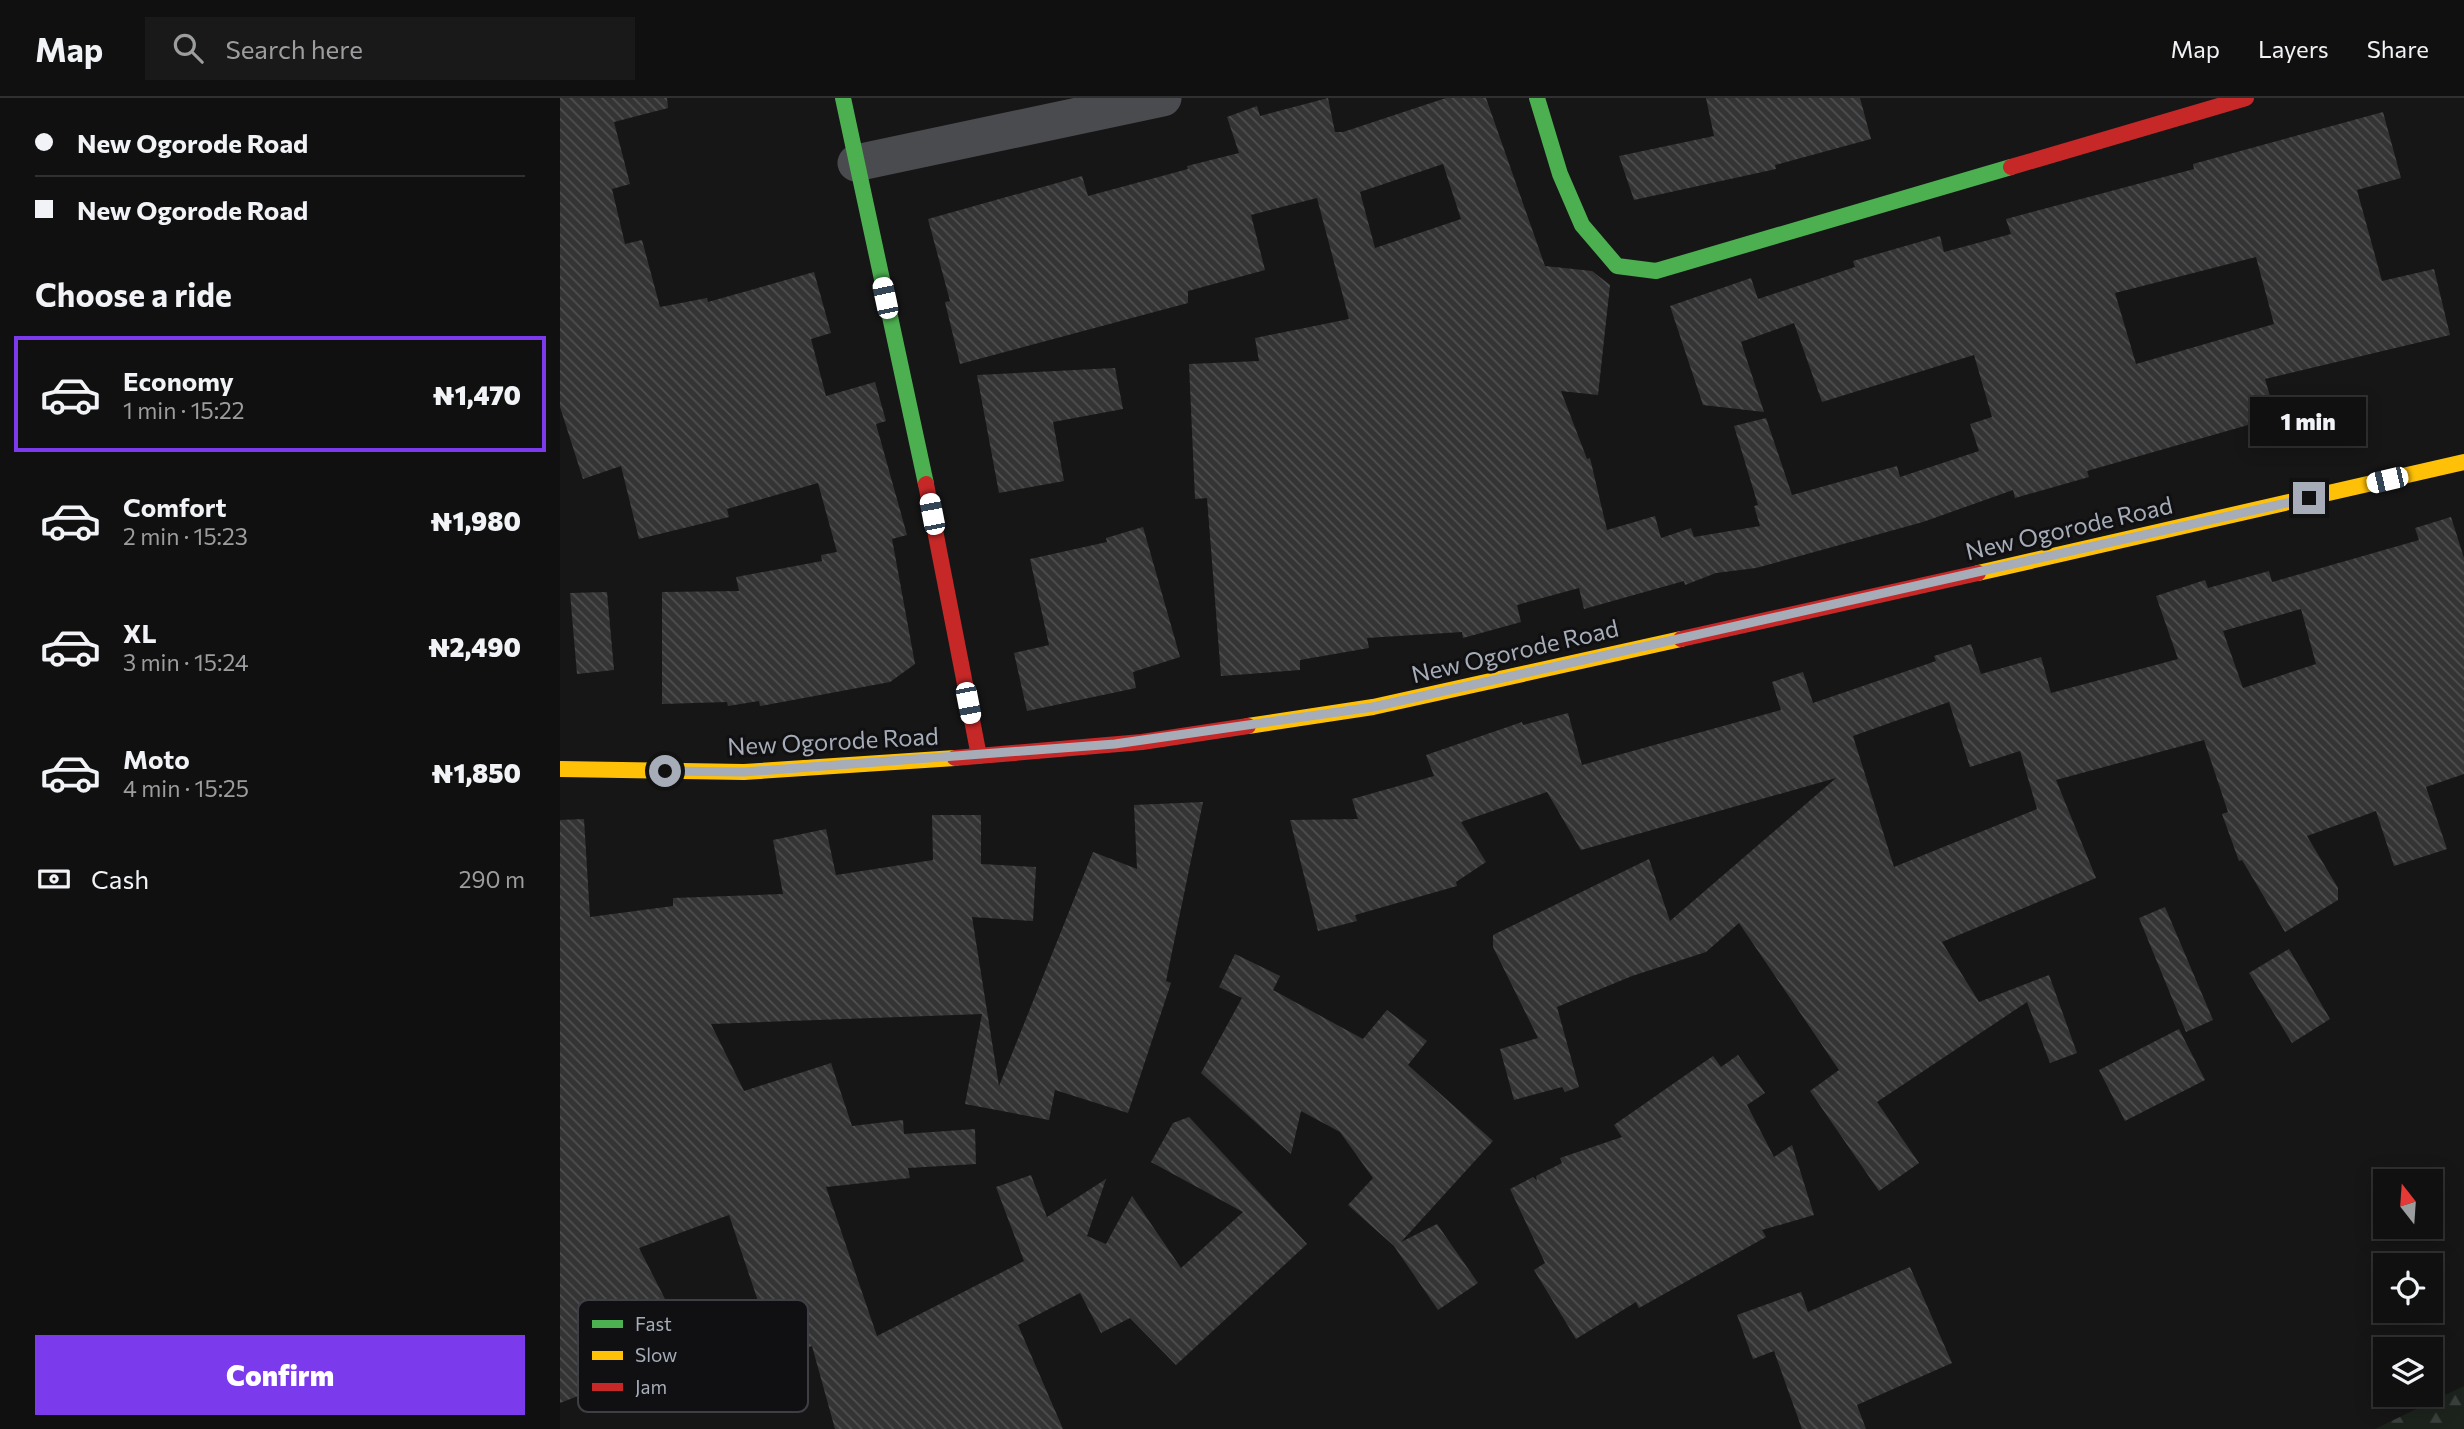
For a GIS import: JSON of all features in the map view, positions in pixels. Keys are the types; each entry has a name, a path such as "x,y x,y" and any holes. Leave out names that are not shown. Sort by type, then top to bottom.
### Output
{"street":[{"path":"844,98 927,487 979,756"},
{"path":"856,163 1163,98"},
{"path":"1537,98 1560,174 1582,225 1617,266 1656,271 2246,98"},
{"name":"New Ogorode Road","path":"560,769 744,772 979,756 1142,742 1373,707 1859,601 2464,462"}],"green space":[{"path":"2464,1386 2464,1429 2375,1429 2421,1407 2443,1407 2443,1396"}],"building":[{"path":"560,98 667,98 668,108 614,122 630,184 612,189 625,244 642,240 660,307 707,298 708,302 814,272 831,333 811,339 826,396 875,382 886,421 876,424 907,535 892,539 915,664 890,682 760,706 759,701 728,706 727,702 662,704 662,592 739,591 736,577 822,561 821,555 837,552 818,483 727,509 729,517 639,539 621,466 583,479 560,407"},
{"path":"1328,98 1335,132 1343,132 1446,98 1486,98 1545,266 1592,271 1610,285 1598,395 1561,391 1587,459 1590,458 1607,530 1655,516 1661,538 1691,528 1694,537 1760,526 1754,506 1758,505 1734,426 1766,418 1792,495 1897,466 1900,477 1979,451 1970,424 1992,417 1974,355 1822,402 1794,323 1741,342 1764,412 1703,405 1670,306 1751,278 1758,299 1855,267 1853,261 1940,236 1944,252 2011,234 2006,219 2194,169 2193,164 2383,112 2401,178 2357,190 2382,281 2434,269 2450,335 2265,379 2276,417 2087,471 2089,477 2015,498 2013,490 1923,522 1756,568 1716,573 1685,585 1684,581 1584,609 1579,588 1517,605 1521,622 1463,638 1462,632 1367,638 1369,648 1300,660 1300,670 1221,676 1207,498 1195,499 1189,364 1259,361 1255,338 1349,319 1317,198 1251,215 1265,270 1188,291 1188,303 960,364 945,302 950,301 928,219 1082,176 1088,196 1188,169 1187,166 1239,153 1227,117 1257,106 1260,116","holes":["1443,164 1461,219 1375,248 1360,192","2256,257 2274,324 2136,364 2115,293"]},
{"path":"1706,98 1860,98 1871,139 1775,165 1776,169 1634,200 1619,156 1714,136"},
{"path":"1115,368 1123,409 1053,422 1064,481 999,493 977,375"},
{"path":"2451,517 2464,558 2464,774 2426,787 2447,849 2394,866 2376,811 2307,836 2338,888 2338,900 2285,932 2242,860 2239,861 2222,814 2228,812 2204,740 2056,780 2096,878 1942,942 1979,1002 2049,975 2077,1053 2050,1063 2027,1002 1877,1102 1919,1163 1879,1191 1810,1091 1839,1070 1739,923 1706,952 1632,976 1557,1007 1579,1087 1565,1092 1562,1087 1514,1100 1500,1049 1538,1038 1493,947 1493,935 1649,859 1670,921 1836,778 1581,850 1547,792 1461,822 1486,862 1456,882 1457,886 1355,915 1357,921 1318,931 1290,820 1358,819 1352,799 1434,776 1426,755 1522,722 1523,725 1568,713 1582,765 1781,710 1772,682 1803,672 1813,703 1936,661 1934,656 1971,644 1981,674 2041,657 2051,693 2178,659 2156,596 2205,580 2208,588 2269,571 2272,582 2419,540 2415,528","holes":["2301,609 2316,664 2243,688 2223,631","1949,702 1970,767 2020,751 2037,809 1894,867 1853,736"]},
{"path":"1143,527 1180,657 1133,672 1136,688 1027,711 1014,653 1049,645 1030,559 1107,542 1106,538"},
{"path":"607,592 614,670 577,674 570,593"},
{"path":"1203,802 1166,981 1171,983 1128,1113 1055,1090 1049,1120 965,1104 982,1014 711,1024 744,1091 831,1063 852,1126 903,1120 904,1134 975,1129 976,1164 908,1168 910,1178 826,1187 877,1336 1024,1261 996,1187 1031,1175 1047,1217 1106,1179 1087,1236 1106,1244 1132,1196 1181,1268 1243,1212 1151,1162 1173,1123 1189,1117 1307,1244 1176,1365 1130,1318 1101,1333 1080,1293 1018,1325 1063,1429 835,1429 812,1346 808,1348 808,1300 758,1300 729,1215 639,1248 666,1300 578,1300 578,1396 560,1403 560,820 584,819 590,917 673,906 673,898 783,894 773,840 826,829 836,875 933,860 932,815 981,815 981,864 1036,867 1033,921 972,917 999,1086 1093,852 1137,869 1134,805"},
{"path":"2165,907 2213,1020 2186,1032 2139,918"},
{"path":"2289,949 2330,1019 2292,1043 2249,973"},
{"path":"1235,954 1280,976 1273,990 1363,1039 1387,1010 1427,1041 1408,1065 1493,1141 1401,1242 1437,1224 1478,1283 1438,1310 1394,1246 1348,1205 1373,1178 1340,1132 1301,1111 1291,1154 1201,1073 1242,998 1219,987"},
{"path":"2179,1029 2205,1080 2125,1121 2099,1070"},
{"path":"1738,1055 1765,1093 1747,1105 1774,1157 1792,1145 1814,1215 1762,1230 1766,1237 1639,1308 1636,1302 1576,1339 1534,1270 1545,1263 1510,1189 1533,1177 1537,1181 1536,1176 1562,1163 1560,1158 1622,1137 1614,1125 1713,1056 1721,1067"},
{"path":"1910,1267 1952,1363 1857,1405 1866,1429 1802,1429 1774,1351 1753,1359 1737,1315 1801,1292 1808,1312"}],"traffic: fast":[{"path":"843,98 926,484"},
{"path":"1537,98 1560,174 1582,225 1617,266 1656,271 2011,167"}],"traffic: slow":[{"path":"1978,573 2464,462"},
{"path":"1248,726 1373,707 1681,639"},
{"path":"560,769 744,772 955,758"}],"traffic: jam":[{"path":"2011,167 2246,98"},
{"path":"926,484 979,756"},
{"path":"1681,639 1978,573"},
{"path":"955,758 1142,742 1248,726"}],"route":[{"path":"665,771 744,772 1142,742 1373,707 2309,498"}]}
